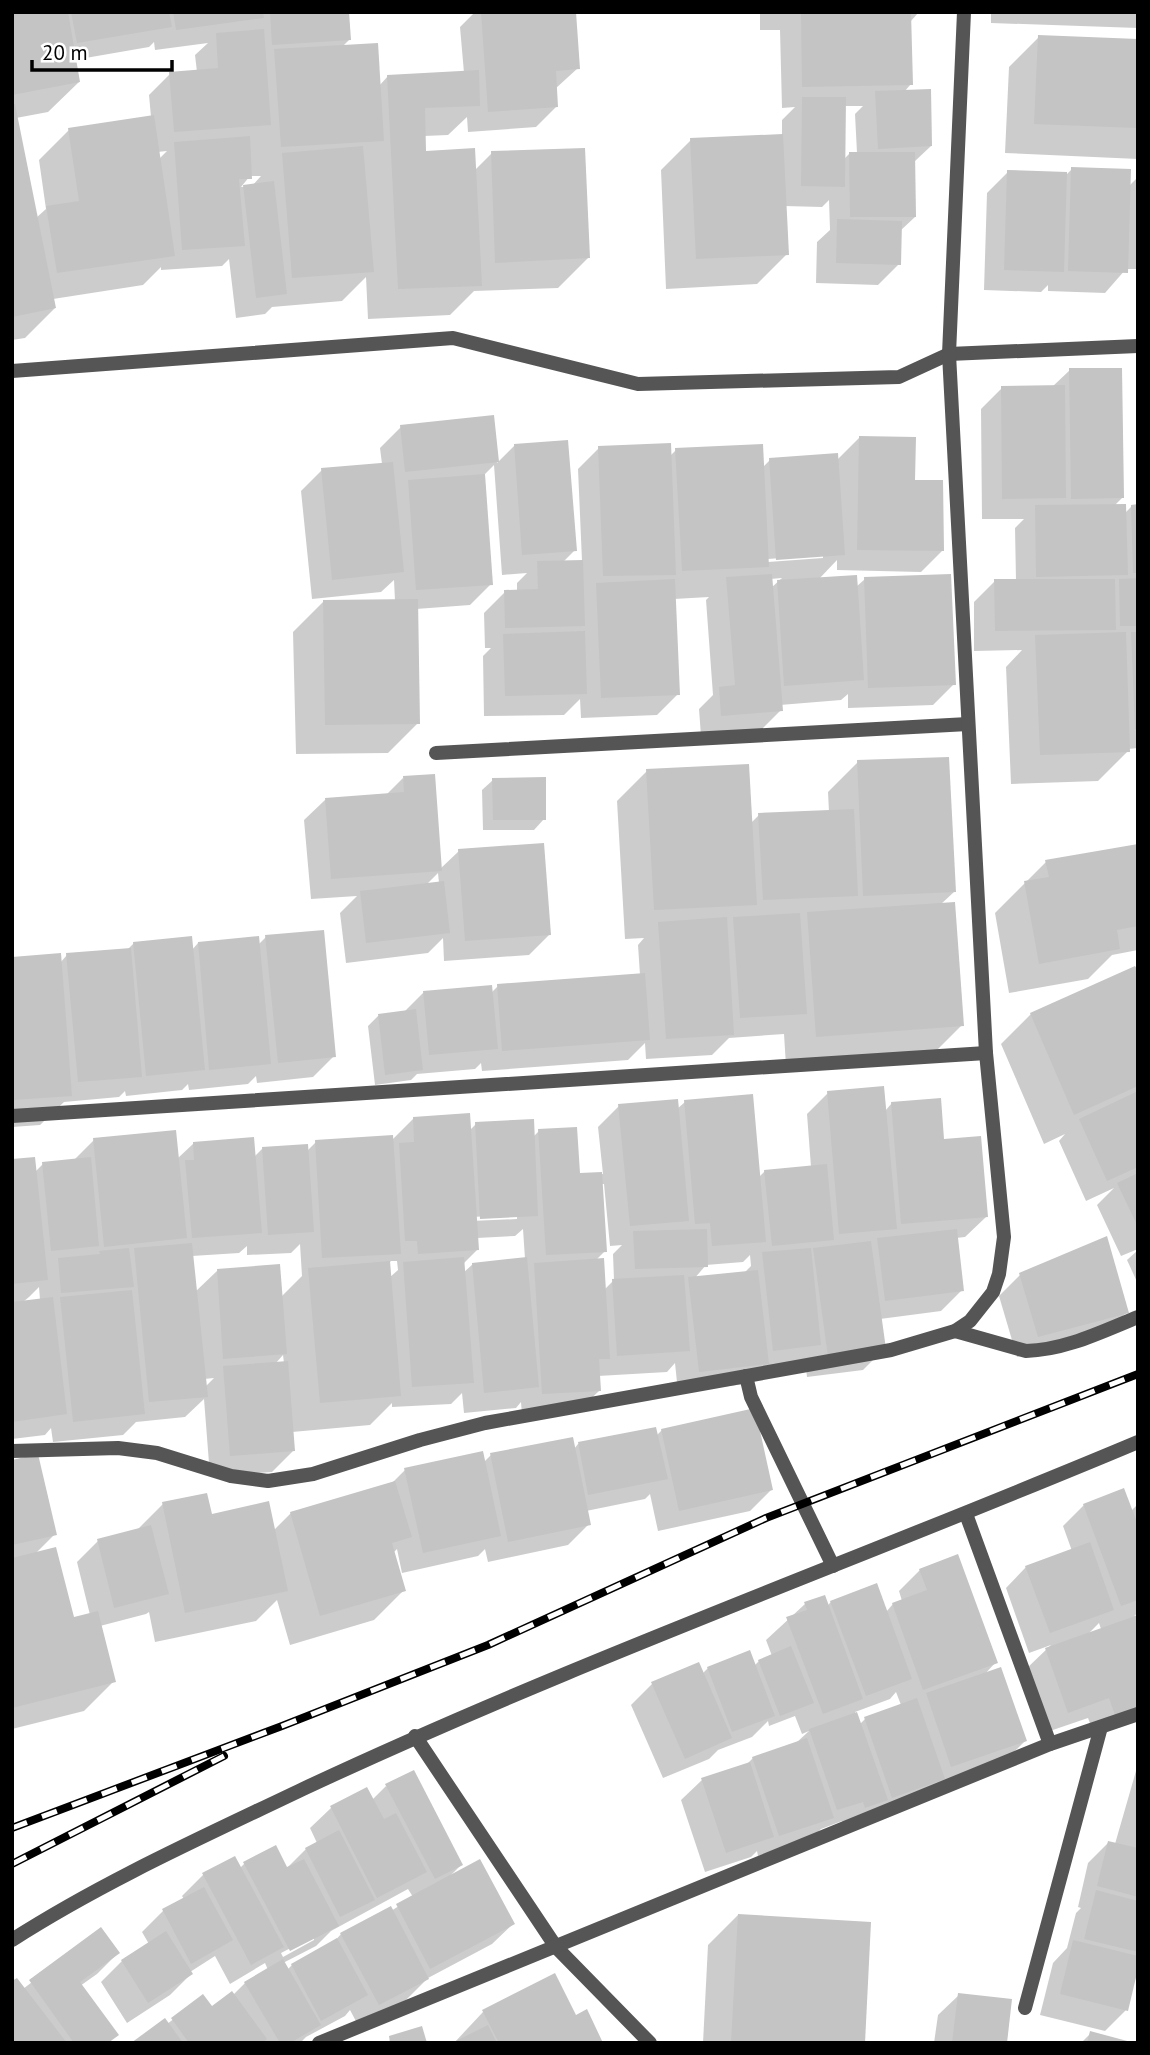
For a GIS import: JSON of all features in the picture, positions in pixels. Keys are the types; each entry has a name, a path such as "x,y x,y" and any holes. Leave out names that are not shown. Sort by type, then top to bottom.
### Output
{"street":[{"path":"12,1451 118,1448 157,1454 251,1480 281,1480 313,1474 473,1426 891,1350 955,1331 970,1321 993,1292 999,1274 1004,1237 986,1053 949,354 964,12"},
{"path":"12,371 453,338 639,384 899,377 949,354 1138,346"},
{"path":"436,753 968,724"},
{"path":"12,1116 986,1053"},
{"path":"955,1331 1026,1352 1065,1346 1138,1317"},
{"path":"746,1376 751,1397 833,1566"},
{"path":"12,1940 73,1904 180,1848 415,1736 1138,1442"},
{"path":"966,1514 1050,1744"},
{"path":"328,2041 1050,1744 1138,1714"},
{"path":"1025,2008 1101,1727"},
{"path":"415,1736 556,1947 650,2043"}],"building":[{"path":"12,12 68,12 80,82 12,95"},
{"path":"71,12 169,12 172,27 77,43"},
{"path":"173,12 263,12 264,18 176,30"},
{"path":"270,12 349,12 351,40 272,45"},
{"path":"481,12 576,12 580,69 556,71 558,107 488,112"},
{"path":"801,12 911,12 913,85 802,87"},
{"path":"264,29 271,125 174,132 169,72 218,68 216,33"},
{"path":"1038,35 1138,39 1138,128 1034,124"},
{"path":"378,43 384,141 281,147 274,49"},
{"path":"479,70 480,106 425,108 426,151 475,148 482,286 398,289 387,75"},
{"path":"931,89 932,146 878,149 875,91"},
{"path":"802,97 846,97 845,187 801,186"},
{"path":"12,104 15,104 56,308 12,317"},
{"path":"154,115 175,256 57,273 46,206 79,201 68,128"},
{"path":"783,134 789,255 696,259 690,138"},
{"path":"250,136 252,179 239,179 245,246 182,250 174,142"},
{"path":"363,146 374,272 292,278 282,153"},
{"path":"585,148 590,258 495,263 491,151"},
{"path":"849,152 915,152 916,217 850,217"},
{"path":"1071,167 1131,169 1128,273 1068,271"},
{"path":"1007,170 1067,172 1064,272 1004,270"},
{"path":"274,181 287,294 256,298 243,185"},
{"path":"837,219 902,221 901,265 836,263"},
{"path":"1069,368 1122,368 1124,498 1071,499"},
{"path":"1065,385 1066,498 1002,499 1001,386"},
{"path":"494,415 499,462 405,472 400,425"},
{"path":"859,436 916,437 915,480 943,480 944,551 857,550"},
{"path":"568,440 577,551 522,555 514,444"},
{"path":"671,443 676,575 603,576 598,446"},
{"path":"763,444 769,567 682,571 675,448"},
{"path":"838,453 845,555 776,560 769,458"},
{"path":"393,462 404,572 332,580 321,468"},
{"path":"485,474 493,585 416,590 408,480"},
{"path":"1126,504 1128,575 1036,577 1035,505"},
{"path":"1138,504 1138,573 1133,573 1131,505"},
{"path":"583,560 585,626 505,628 504,590 538,589 537,561"},
{"path":"772,574 783,711 721,716 719,687 735,685 726,577"},
{"path":"951,574 956,685 868,688 864,577"},
{"path":"857,575 864,680 784,686 777,580"},
{"path":"1138,578 1138,626 1120,626 1119,579"},
{"path":"675,579 680,695 601,698 596,583"},
{"path":"994,579 1115,579 1116,630 995,631"},
{"path":"418,599 420,724 325,725 323,600"},
{"path":"585,631 587,694 505,696 503,634"},
{"path":"1126,632 1130,752 1040,755 1035,635"},
{"path":"1131,632 1138,632 1138,729 1135,729"},
{"path":"949,757 956,892 863,896 857,760"},
{"path":"749,764 757,905 654,910 646,769"},
{"path":"435,774 442,871 331,879 325,798 404,792 403,776"},
{"path":"546,777 546,820 493,820 492,778"},
{"path":"854,809 858,896 763,900 758,813"},
{"path":"544,843 551,935 465,941 458,849"},
{"path":"1138,844 1138,926 1117,930 1120,949 1039,964 1024,881 1049,877 1045,860"},
{"path":"444,881 450,933 366,943 360,891"},
{"path":"955,902 964,1026 816,1037 807,912"},
{"path":"800,913 807,1014 740,1018 733,917"},
{"path":"727,917 734,1035 666,1039 658,922"},
{"path":"324,930 336,1057 278,1063 265,935"},
{"path":"192,936 205,1070 146,1076 133,942"},
{"path":"259,936 271,1064 209,1070 198,942"},
{"path":"131,948 142,1077 78,1082 66,953"},
{"path":"61,953 72,1096 12,1100 12,957"},
{"path":"1135,966 1138,971 1138,1086 1074,1115 1030,1013"},
{"path":"645,973 650,1040 502,1051 497,984"},
{"path":"492,985 498,1049 429,1055 423,991"},
{"path":"416,1009 423,1070 385,1075 378,1014"},
{"path":"884,1086 897,1229 839,1234 827,1091"},
{"path":"1138,1091 1138,1167 1107,1181 1079,1119"},
{"path":"753,1094 766,1242 712,1246 710,1223 695,1224 684,1100"},
{"path":"941,1098 944,1139 981,1136 988,1217 901,1224 891,1102"},
{"path":"678,1099 689,1221 630,1226 618,1104"},
{"path":"470,1113 479,1250 418,1254 417,1241 405,1241 399,1143 414,1142 413,1117"},
{"path":"534,1119 538,1216 480,1219 475,1122"},
{"path":"577,1127 580,1173 602,1172 607,1252 546,1255 538,1129"},
{"path":"176,1130 187,1238 104,1247 93,1138"},
{"path":"393,1135 401,1254 322,1258 315,1140"},
{"path":"254,1137 262,1233 192,1238 185,1160 194,1160 193,1142"},
{"path":"308,1144 314,1232 268,1235 262,1147"},
{"path":"35,1157 48,1280 12,1284 12,1159"},
{"path":"91,1157 99,1246 51,1251 42,1162"},
{"path":"827,1164 834,1240 772,1246 764,1170"},
{"path":"1138,1173 1138,1227 1117,1183"},
{"path":"707,1229 708,1267 635,1269 633,1231"},
{"path":"957,1229 964,1291 885,1301 877,1238"},
{"path":"1107,1236 1129,1313 1038,1337 1019,1273"},
{"path":"871,1241 886,1349 828,1357 813,1248"},
{"path":"192,1243 208,1397 149,1402 134,1248"},
{"path":"129,1248 134,1287 61,1293 58,1258"},
{"path":"811,1248 821,1345 773,1351 762,1252"},
{"path":"464,1257 474,1383 412,1387 403,1262"},
{"path":"527,1257 539,1387 484,1393 472,1263"},
{"path":"604,1258 610,1359 599,1359 601,1391 542,1394 534,1263"},
{"path":"390,1261 401,1396 320,1403 308,1268"},
{"path":"280,1264 287,1354 223,1359 217,1269"},
{"path":"758,1270 769,1364 699,1372 688,1277"},
{"path":"684,1275 690,1351 617,1356 612,1279"},
{"path":"132,1290 145,1414 73,1422 60,1297"},
{"path":"53,1297 67,1414 12,1422 12,1302"},
{"path":"288,1361 295,1451 230,1456 223,1366"},
{"path":"755,1408 773,1490 679,1511 661,1429"},
{"path":"656,1427 668,1479 588,1495 578,1442"},
{"path":"573,1437 591,1525 508,1542 490,1453"},
{"path":"483,1451 501,1536 423,1553 404,1468"},
{"path":"38,1454 57,1535 12,1545 12,1460"},
{"path":"395,1481 412,1537 392,1543 406,1591 320,1616 290,1512"},
{"path":"1124,1488 1138,1525 1138,1600 1121,1606 1083,1504"},
{"path":"207,1493 212,1514 269,1501 288,1591 185,1613 162,1502"},
{"path":"151,1525 169,1594 114,1608 97,1539"},
{"path":"1090,1542 1114,1610 1050,1633 1025,1566"},
{"path":"56,1547 74,1617 98,1611 116,1682 12,1708 12,1558"},
{"path":"958,1554 998,1663 923,1690 892,1603 927,1590 919,1569"},
{"path":"877,1583 912,1679 866,1696 830,1601"},
{"path":"825,1595 863,1699 823,1714 786,1617 807,1610 804,1602"},
{"path":"1138,1615 1138,1707 1115,1715 1109,1698 1068,1713 1045,1648"},
{"path":"791,1646 814,1703 780,1716 758,1660"},
{"path":"750,1650 775,1716 732,1732 707,1667"},
{"path":"699,1662 732,1738 685,1759 651,1682"},
{"path":"1001,1667 1027,1741 951,1767 926,1693"},
{"path":"917,1698 945,1779 892,1798 864,1717"},
{"path":"857,1712 888,1800 865,1808 863,1802 837,1810 809,1729"},
{"path":"807,1738 834,1818 779,1836 752,1757"},
{"path":"750,1762 774,1837 726,1853 701,1778"},
{"path":"414,1770 463,1865 435,1879 385,1784"},
{"path":"367,1787 384,1819 396,1813 427,1872 377,1898 330,1806"},
{"path":"339,1830 375,1900 340,1917 305,1848"},
{"path":"1108,1841 1138,1848 1138,1897 1097,1886"},
{"path":"276,1845 287,1867 304,1859 339,1926 290,1951 243,1862"},
{"path":"235,1856 284,1947 251,1965 202,1873"},
{"path":"480,1859 515,1924 430,1969 396,1904"},
{"path":"204,1887 233,1940 191,1964 162,1909"},
{"path":"1096,1890 1138,1901 1138,1952 1084,1939"},
{"path":"391,1906 429,1979 379,2005 340,1933"},
{"path":"738,1914 871,1922 865,2043 731,2043"},
{"path":"101,1927 120,1953 80,1982 119,2035 108,2043 74,2043 29,1980"},
{"path":"166,1931 193,1974 148,2003 121,1960"},
{"path":"337,1938 368,1995 321,2021 291,1964"},
{"path":"1073,1940 1138,1956 1138,1969 1128,2011 1060,1994"},
{"path":"283,1959 321,2025 290,2043 280,2043 244,1982"},
{"path":"555,1973 576,2015 587,2009 603,2043 499,2043 482,2010"},
{"path":"17,1978 67,2043 12,2043 12,1981"},
{"path":"232,1991 267,2039 262,2043 189,2043 171,2018 203,1994 212,2006"},
{"path":"958,1993 1012,1999 1007,2043 952,2043"},
{"path":"165,2018 183,2043 131,2043"},
{"path":"488,2025 497,2043 452,2043"},
{"path":"422,2026 427,2043 390,2043 389,2036"},
{"path":"1090,2031 1131,2042 1131,2043 1087,2043"}],"railway":[{"path":"12,1828 488,1645 766,1518 1138,1374"},
{"path":"12,1864 224,1756"}]}
